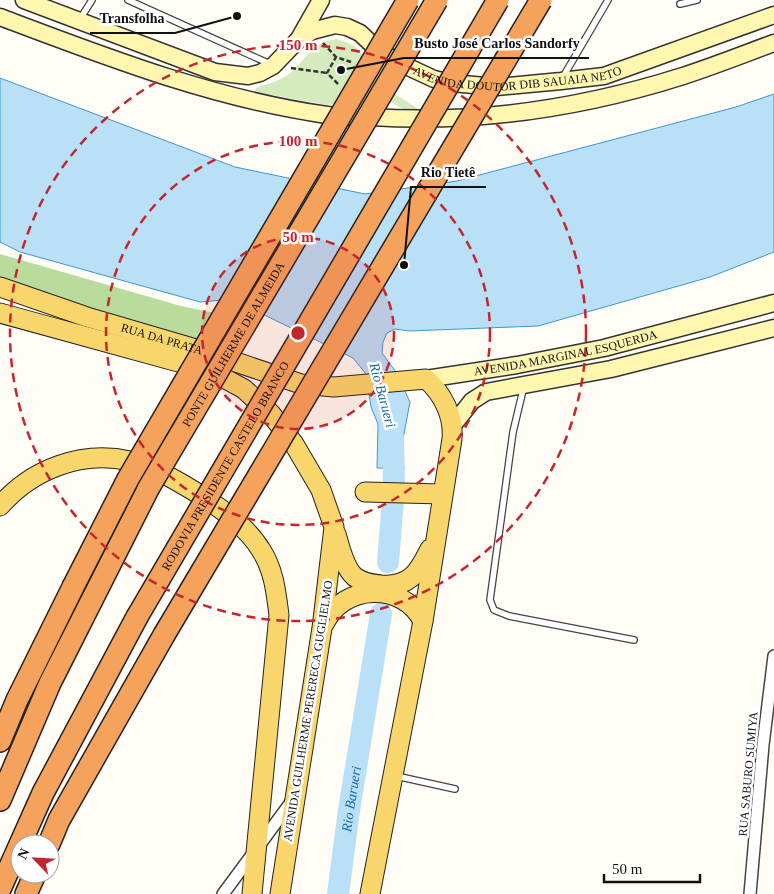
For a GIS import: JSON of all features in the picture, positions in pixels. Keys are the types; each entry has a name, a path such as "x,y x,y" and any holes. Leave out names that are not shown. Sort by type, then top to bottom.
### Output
{"highway":[{"path":"0,741 17,700 128,479 408,0"},
{"name":"PONTE GUILHERME DE ALMEIDA","path":"0,800 50,683 148,488 437,0"},
{"name":"RODOVIA PRESIDENTE CASTELO BRANCO","path":"0,889 43,793 137,616 498,0"},
{"path":"53,834 59,820 164,635 541,0"},
{"path":"0,719 17,700"}],"main road":[{"path":"297,42 322,0"},
{"name":"AVENIDA DOUTOR DIB SAUAIA NETO","path":"35,2 79,21 215,72 248,76 273,66 297,42 312,31 335,25 348,27 360,33 379,50 434,78 451,83 497,87 604,76 774,15"},
{"name":"AVENIDA DOUTOR DIB SAUAIA NETO","path":"0,17 195,85 254,101 312,112 444,119 533,112 624,93 684,76 774,43"},
{"path":"349,115 364,100 375,80 379,70 379,50"},
{"name":"RUA DA PRATA","path":"0,287 301,384 334,387 354,385"},
{"name":"AVENIDA MARGINAL ESQUERDA","path":"354,385 422,379 517,365 604,348 774,303"},
{"name":"RUA DA PRATA","path":"0,313 211,371 244,389 271,414 307,464"},
{"name":"AVENIDA MARGINAL ESQUERDA","path":"453,425 472,401 486,392 611,369 774,328"},
{"path":"370,894 423,621 453,425 438,390 422,379"},
{"path":"0,506 29,480 53,467 79,459 131,461 166,475 217,506 244,529 261,550 274,578 279,615 252,894"},
{"name":"AVENIDA GUILHERME PERERECA GUGLIELMO","path":"307,464 324,495 343,556 354,577 368,584 396,586 405,583 421,566 437,534"},
{"path":"365,492 442,494"},
{"name":"AVENIDA GUILHERME PERERECA GUGLIELMO","path":"280,894 322,628 334,527"},
{"path":"322,628 330,612 344,600 359,594 391,595 407,601 417,611 423,621"}],"street":[{"name":"RUA SABURO SUMIYA","path":"751,894 762,754 774,656"},
{"path":"224,894 294,798"}],"lane":[{"path":"79,21 92,0"},
{"path":"128,0 273,66"},
{"path":"561,81 608,0"},
{"path":"680,4 697,0"},
{"path":"525,386 513,432 490,600 494,610 509,616 634,640"},
{"path":"394,776 455,789"}],"path":[{"path":"327,72 336,57 351,61 352,69"},
{"path":"273,66 327,72 338,84 345,80"}],"green space":[{"path":"336,39 351,44 360,52 364,57 370,78 420,110 411,113 390,102 358,94 340,103 327,105 255,92 256,88 289,74 320,44"},
{"path":"0,254 181,306 234,317 214,349 0,285"}],"water":[{"path":"0,78 235,167 365,194 457,181 736,107 774,94 774,252 710,277 538,326 409,331 395,329 387,333 383,342 382,353 396,372 410,402 402,444 404,469 377,468 378,424 371,407 366,374 353,358 250,308 223,300 200,302 20,252 0,242"}],"waterway":[{"name":"Rio Barueri","path":"388,562 394,487 393,438"},
{"name":"Rio Barueri","path":"338,894 349,810 381,614"}],"place":[{"name":"Transfolha","path":"237,16"},
{"name":"Busto José Carlos Sandorfy","path":"341,70"},
{"name":"Rio Tietê","path":"404,265"}]}
